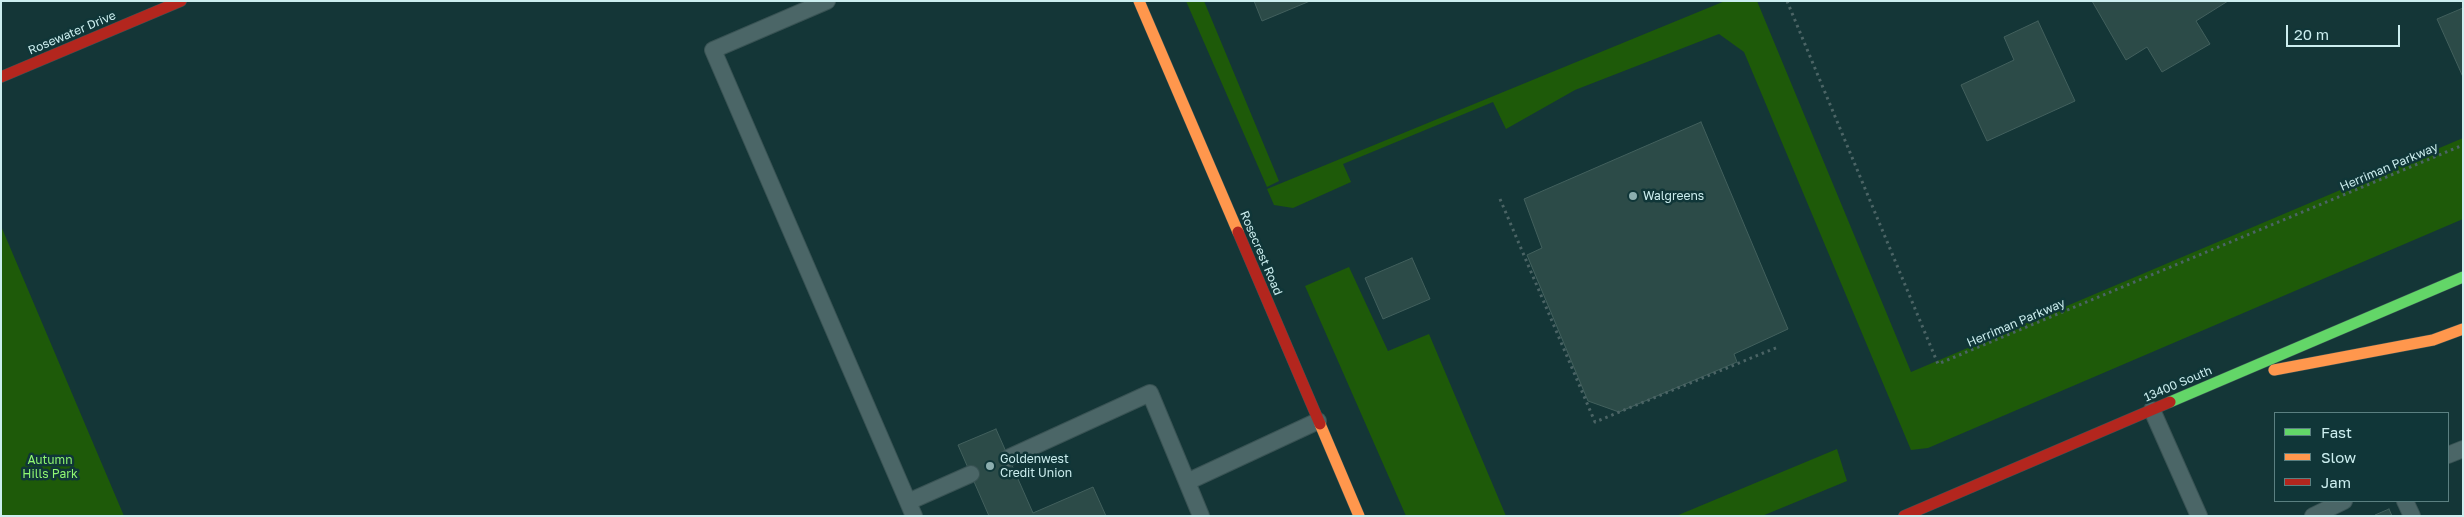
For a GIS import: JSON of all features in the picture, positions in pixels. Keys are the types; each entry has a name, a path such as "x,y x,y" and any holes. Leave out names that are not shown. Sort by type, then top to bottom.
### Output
{"main road":[{"name":"Rosewater Drive","path":"1,78 181,1"},
{"name":"Rosecrest Road","path":"1139,1 1358,516"},
{"name":"13400 South","path":"1904,516 2463,277"},
{"path":"2221,381 2433,340 2463,329"}],"lane":[{"path":"827,1 713,50 911,509 971,474"},
{"path":"1008,458 1150,393 1201,516"},
{"path":"2152,410 2199,516"},
{"path":"1187,482 1318,421"},
{"path":"2449,455 2463,449"},
{"path":"2313,516 2342,502"},
{"path":"2405,502 2412,516"}],"path":[{"name":"Herriman Parkway","path":"1787,1 1938,364 2463,145"},
{"path":"1500,199 1595,422 1778,347"}],"green space":[{"path":"1186,1 1204,1 1279,181 1267,187"},
{"path":"1725,1 1757,1 1911,372 2463,138 2463,219 1928,448 1911,450 1744,52 1719,34 1575,90 1506,129 1493,102 1343,164 1351,182 1293,208 1274,205 1267,189"},
{"name":"Autumn Hills Park","path":"1,226 124,516 1,516"},
{"path":"1349,267 1388,351 1429,334 1506,516 1406,516 1305,286"},
{"path":"1837,449 1847,481 1762,516 1676,516"}],"building":[{"path":"1254,1 1310,1 1262,21"},
{"path":"2092,1 2228,1 2196,21 2210,44 2162,72 2147,47 2126,60"},
{"path":"2463,8 2463,77 2437,19"},
{"path":"2038,21 2075,101 1987,141 1961,85 2014,60 2004,37"},
{"name":"Walgreens","path":"1701,122 1788,329 1734,354 1737,362 1619,412 1588,401 1527,255 1542,248 1524,199"},
{"path":"1412,258 1430,299 1383,319 1365,278"},
{"name":"Goldenwest Credit Union","path":"996,429 1033,513 1093,487 1106,516 989,516 958,445"},
{"path":"2389,509 2392,516 2375,516 2375,515"}],"traffic: fast":[{"path":"2170,402 2463,277"}],"traffic: slow":[{"path":"1139,1 1238,232"},
{"path":"2274,370 2433,340 2463,329"},
{"path":"1320,424 1359,516"}],"traffic: jam":[{"path":"1,77 181,1"},
{"path":"1238,232 1320,424"},
{"path":"1904,516 2170,402"}],"place":[{"name":"Walgreens","path":"1633,196"},
{"name":"Goldenwest Credit Union","path":"990,466"}]}
